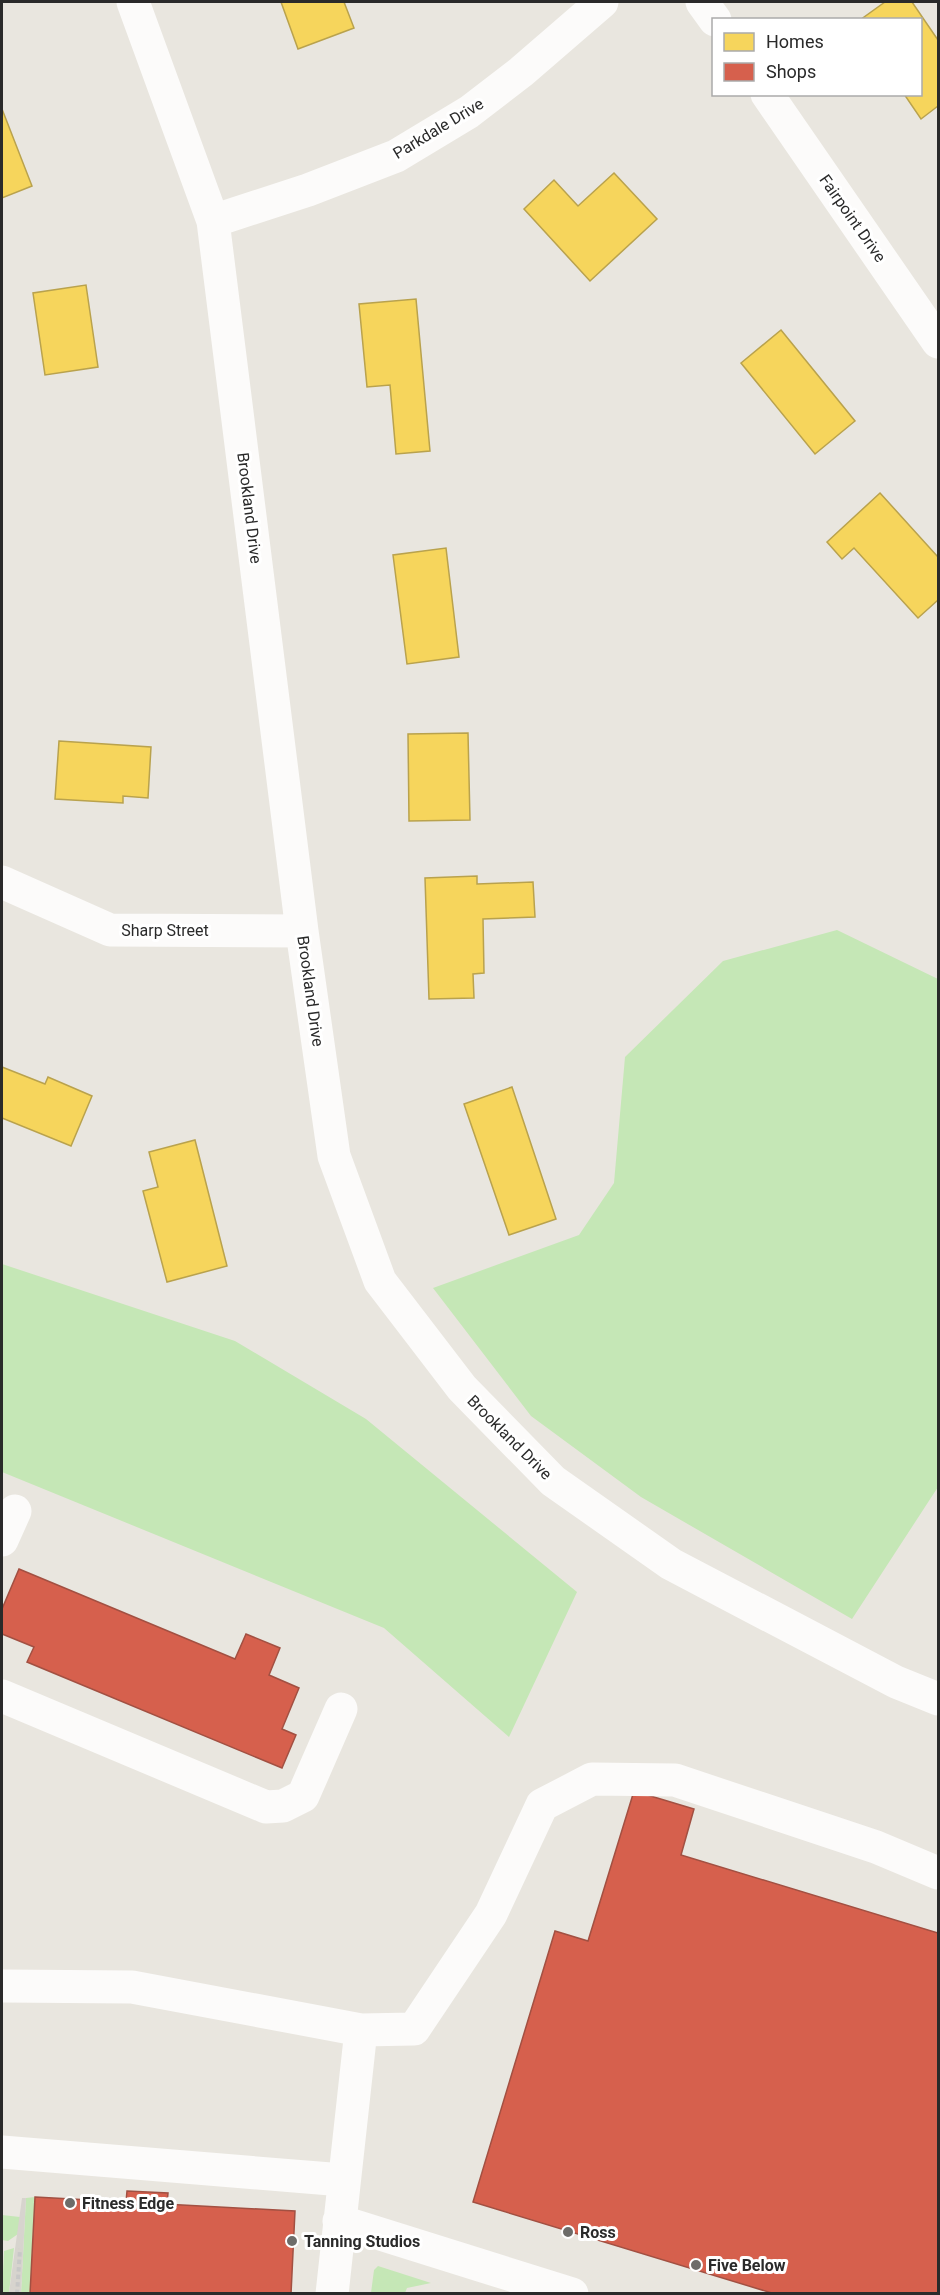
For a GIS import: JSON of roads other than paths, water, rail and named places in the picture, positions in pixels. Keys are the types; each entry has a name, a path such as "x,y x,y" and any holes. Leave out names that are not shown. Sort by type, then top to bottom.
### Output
{"street":[{"name":"Brookland Drive","path":"133,2 213,221 302,931 334,1155 380,1281 462,1388 553,1481 671,1564 896,1682 939,1699"},
{"name":"Parkdale Drive","path":"213,221 308,190 396,156 469,112 521,72 602,2"},
{"path":"702,2 714,18"},
{"name":"Fairpoint Drive","path":"768,96 939,342"},
{"name":"Sharp Street","path":"2,882 110,930 302,931"},
{"path":"2,1540 15,1511"},
{"path":"2,1696 266,1808 283,1806 303,1796 341,1709"},
{"path":"2,1986 132,1988 361,2030 414,2029 491,1914 542,1805 592,1779 675,1780 876,1847 939,1873"},
{"path":"332,2294 361,2030"},
{"path":"2,2152 343,2180"},
{"path":"339,2221 572,2294"}],"place":[{"name":"Fitness Edge","path":"70,2203"},
{"name":"Ross","path":"568,2232"},
{"name":"Tanning Studios","path":"292,2241"},
{"name":"Five Below","path":"696,2265"}]}
